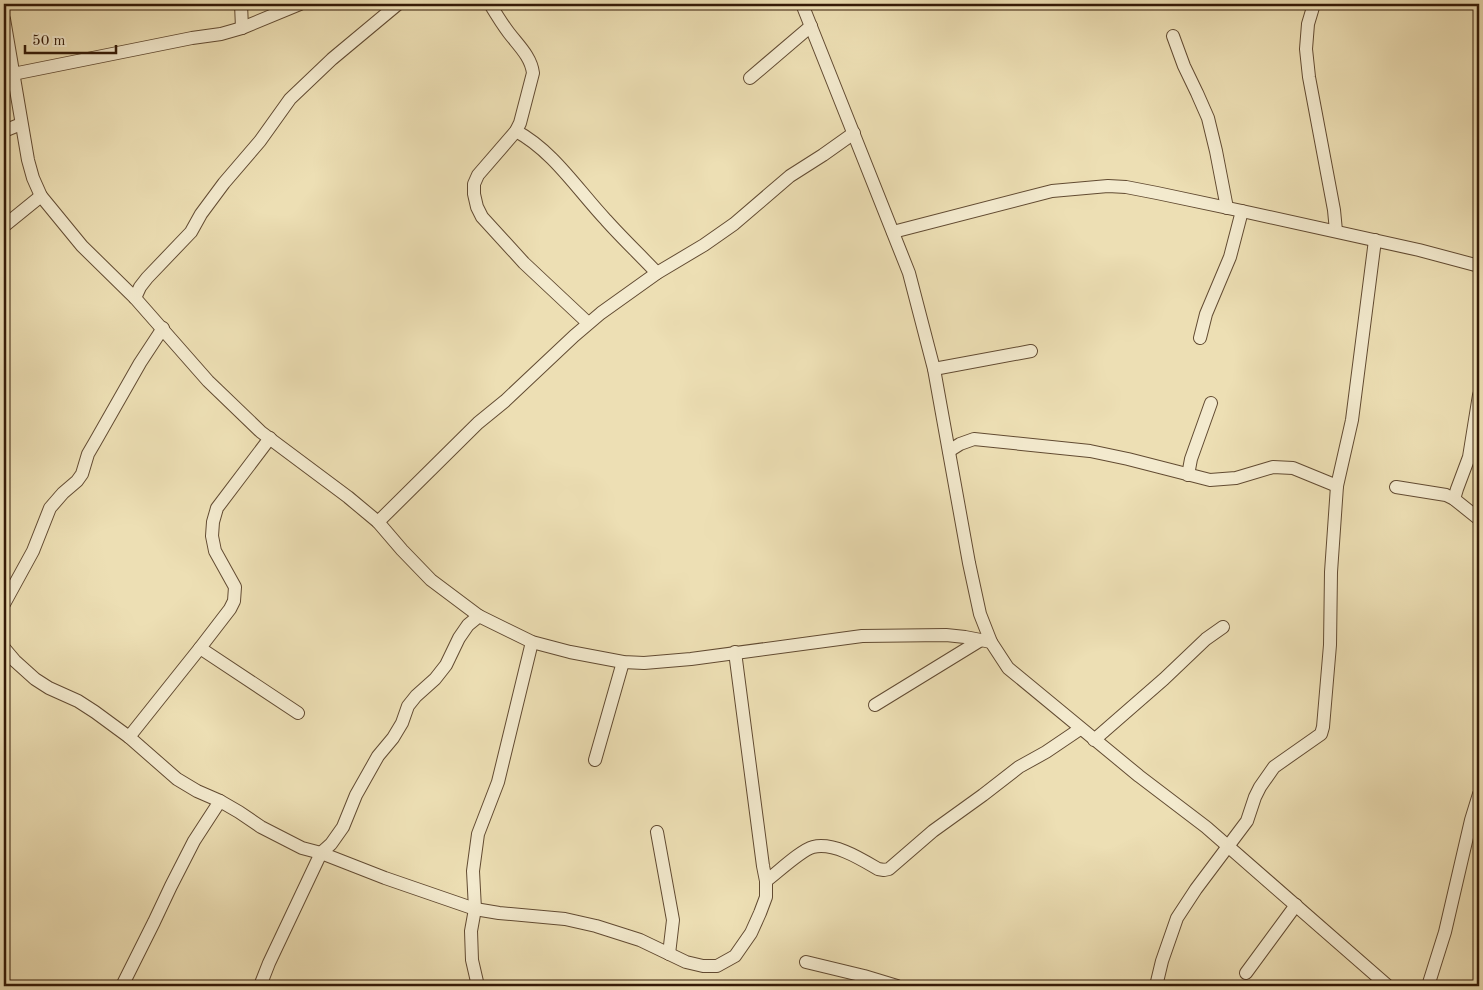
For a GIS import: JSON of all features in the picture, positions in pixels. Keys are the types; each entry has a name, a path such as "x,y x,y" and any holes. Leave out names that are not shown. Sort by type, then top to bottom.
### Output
{"street":[{"path":"241,4 242,28"},
{"path":"13,74 192,38 221,34 242,28 300,4"},
{"path":"135,298 147,278 191,232 201,214 260,141 290,99 332,60 398,4"},
{"path":"490,4 524,51 532,66 533,74 520,123 478,176 474,184 477,207 482,216 524,263 588,323"},
{"path":"802,4 908,273 934,369 970,571 986,641 1008,668 1138,776 1206,827 1388,986"},
{"path":"1314,4 1308,24 1306,49 1309,77 1334,210 1336,231"},
{"path":"4,19 28,160 41,196 82,246 135,298 208,381 261,432 348,497 378,522 431,580 479,616 532,642 570,652 624,662 644,663 862,636 946,635 986,641"},
{"path":"750,78 811,26"},
{"path":"1173,36 1184,66 1208,118 1227,208"},
{"path":"4,131 21,124"},
{"path":"516,130 527,137 563,170 606,220 657,273"},
{"path":"378,522 478,423 505,401 588,323 657,273 734,224 790,176 854,133"},
{"path":"893,232 1052,191 1108,186 1149,191 1336,231 1479,266"},
{"path":"4,226 41,196"},
{"path":"1200,338 1206,314 1230,257 1242,211"},
{"path":"1156,986 1162,961 1177,918 1196,889 1247,821 1257,792 1274,767 1321,734 1323,728 1330,645 1331,572 1337,486 1352,420 1375,240"},
{"path":"4,604 33,551 50,508 82,474 91,448 162,328"},
{"path":"934,369 1030,351"},
{"path":"1454,499 1469,457 1479,395"},
{"path":"1188,475 1191,459 1211,403"},
{"path":"129,737 200,648 234,601 234,587 215,551 212,522 217,508 270,438"},
{"path":"949,451 960,444 974,439 997,441 1090,450 1210,480 1236,478 1272,467 1293,468 1337,486"},
{"path":"1396,487 1454,499 1479,519"},
{"path":"260,986 321,853 331,844 343,827 356,795 378,756 393,738 402,723 408,706 435,679 446,665 459,638 479,616"},
{"path":"1094,740 1206,639 1223,627"},
{"path":"875,705 986,641"},
{"path":"478,986 472,960 471,931 475,909 473,871 478,834 498,782 532,642"},
{"path":"4,648 15,661 49,688 78,701 129,737 176,779 220,801 272,834 302,848 321,853 385,878 475,909 499,913 564,918 596,926 640,940 686,962 703,966 717,966 735,956 751,933 766,897 766,881 735,652"},
{"path":"200,648 298,713"},
{"path":"595,760 624,662"},
{"path":"766,881 800,854 812,847 823,846 844,851 878,869 889,869 933,831 983,796 1019,767 1046,752 1080,729"},
{"path":"1428,986 1445,932 1471,820 1479,794"},
{"path":"122,986 194,841 220,801"},
{"path":"657,832 673,920 669,954"},
{"path":"1246,973 1296,906"},
{"path":"806,962 897,986"}]}
